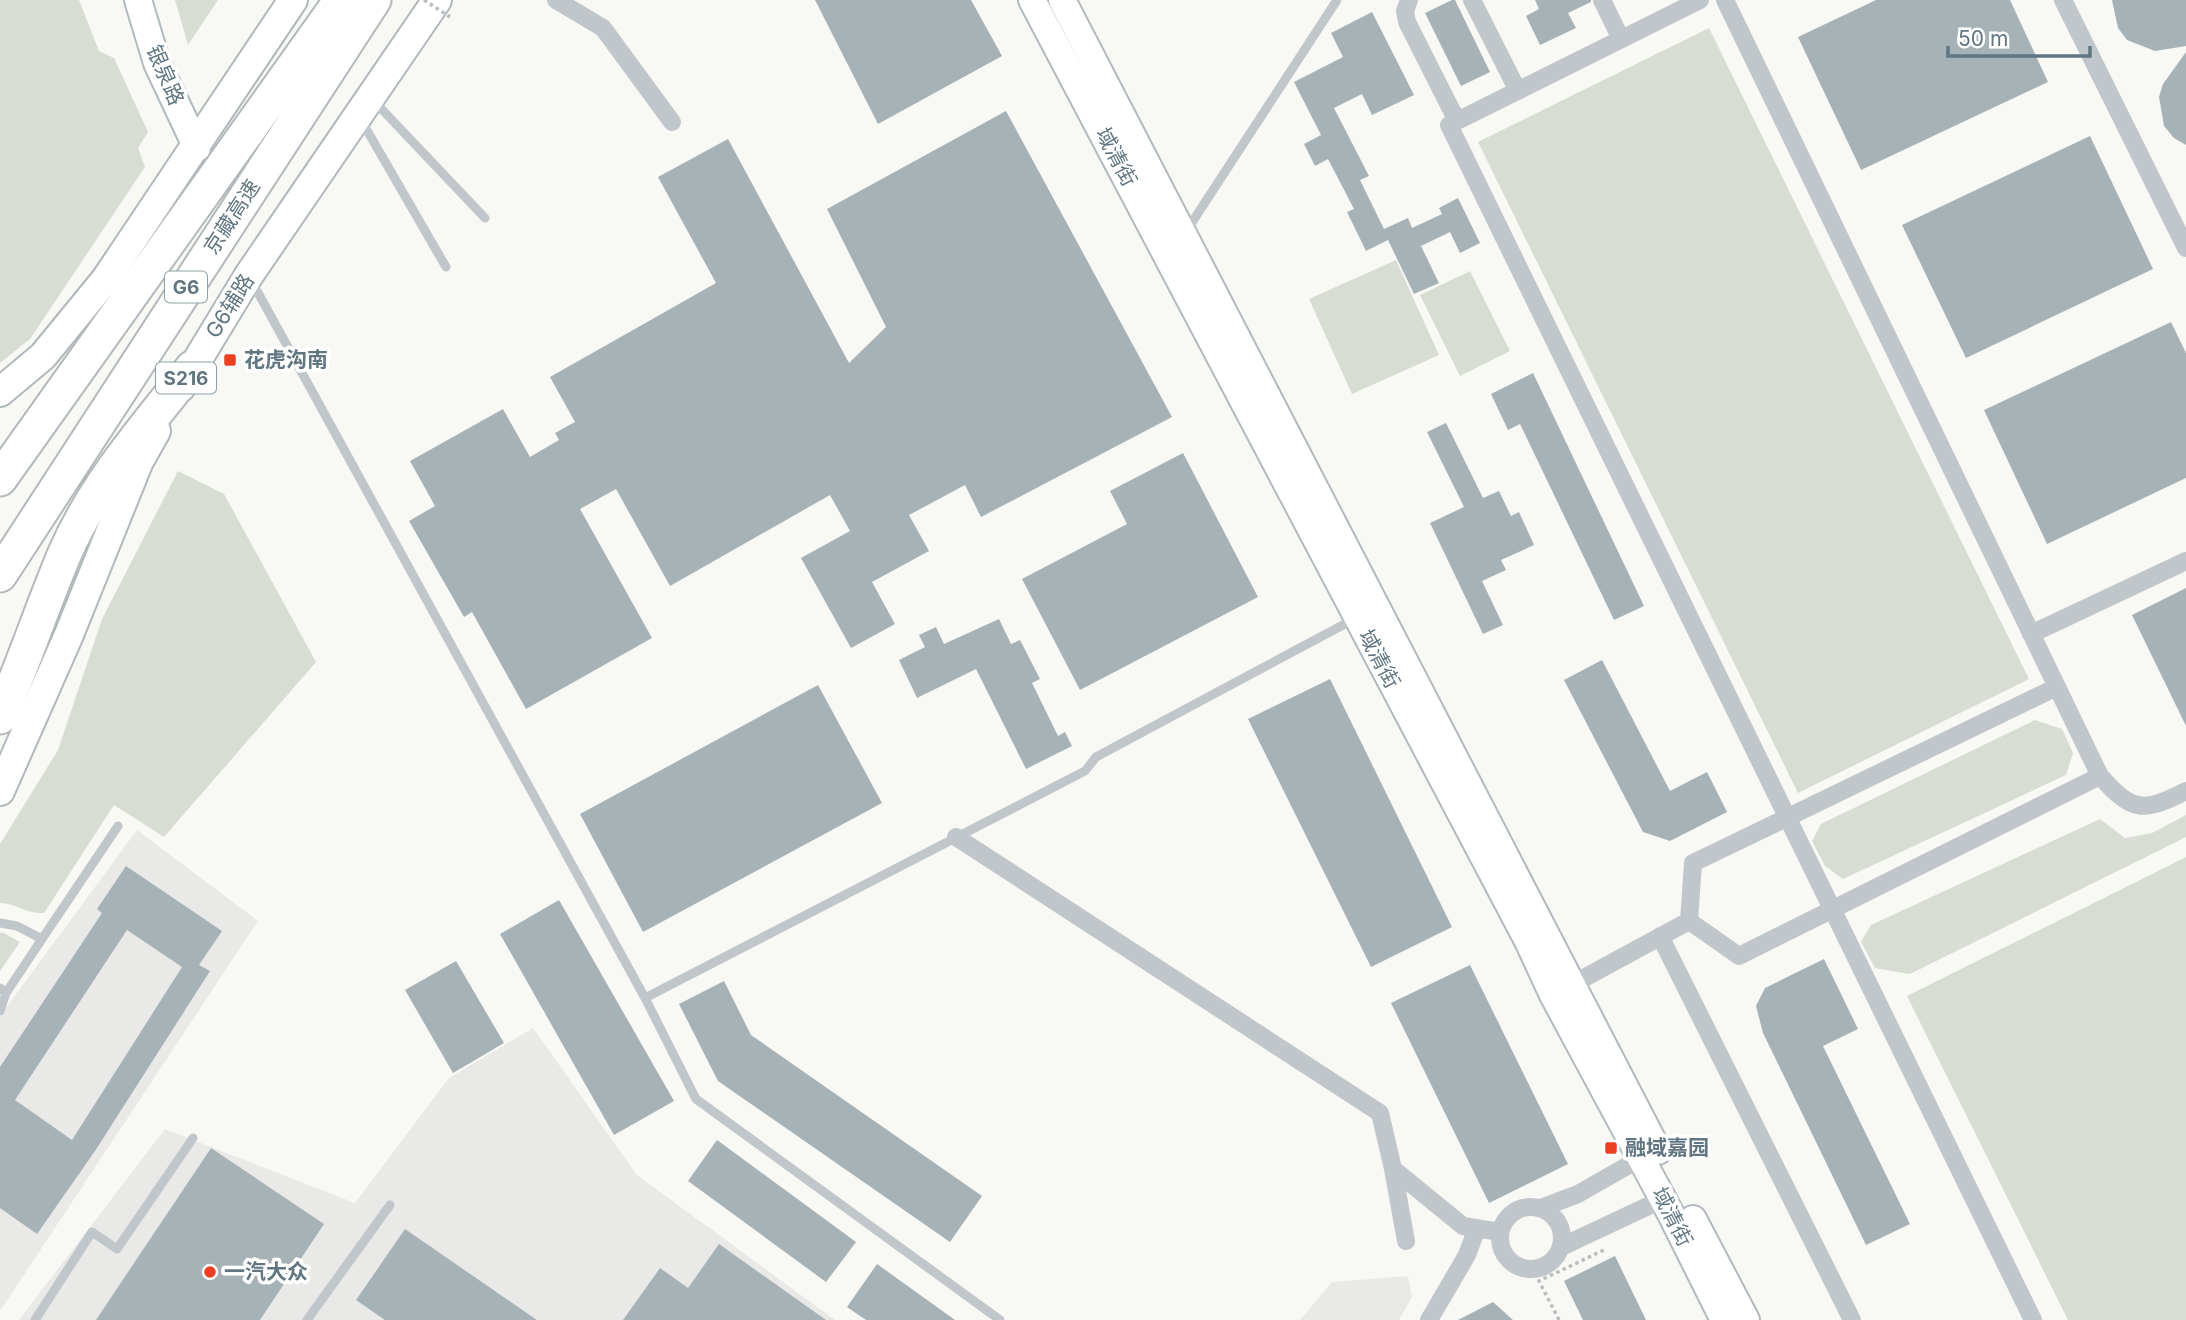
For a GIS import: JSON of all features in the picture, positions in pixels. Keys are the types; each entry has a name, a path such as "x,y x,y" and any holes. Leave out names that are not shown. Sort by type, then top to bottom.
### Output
{"highway":[{"name":"京藏高速","path":"3,473 341,0"},
{"name":"京藏高速","path":"0,575 374,0"},
{"path":"0,717 31,647 65,552 84,517 114,466 192,368"}],"main road":[{"path":"0,392 43,356 106,279 197,148 293,0"},
{"name":"G6辅路","path":"0,791 68,637 139,461 249,275 365,107 443,8"}],"street":[{"name":"银泉路","path":"138,0 157,64 197,148"},
{"path":"556,0 603,28 672,122"},
{"name":"域清街","path":"1032,0 1169,257 1367,613"},
{"name":"域清街","path":"1062,0 1184,234 1528,941 1562,990 1746,1320"},
{"path":"1409,0 1405,11 1407,22 1457,121"},
{"path":"1472,0 1518,91"},
{"path":"1602,0 1621,39"},
{"path":"1700,0 1449,125 2033,1320"},
{"path":"1725,0 2100,776 2122,800 2154,807 2186,792"},
{"path":"2063,0 2186,248"},
{"path":"2031,634 2186,561"},
{"path":"1689,921 1693,863 2057,687"},
{"path":"1689,921 1739,957 2100,776"},
{"path":"956,837 1380,1113 1406,1241"},
{"path":"1562,990 1689,921"},
{"path":"1660,936 1852,1320"},
{"name":"域清街","path":"1562,990 1641,1158 1724,1320"},
{"path":"1641,1158 1578,1194 1541,1208 1518,1209 1503,1223 1500,1232 1504,1252 1510,1260 1528,1269 1549,1264 1561,1247 1663,1199"},
{"path":"1393,1169 1463,1226 1500,1232"},
{"path":"1541,1208 1555,1217 1561,1227 1561,1247"},
{"path":"1429,1320 1467,1255 1477,1228"}],"lane":[{"path":"1169,257 1337,0"},
{"path":"365,107 485,218"},
{"path":"365,107 446,267"},
{"path":"249,275 645,998 696,1099 1000,1320"},
{"path":"645,998 1085,771 1096,757 1367,613"},
{"path":"0,1011 3,991 42,939 118,826"},
{"path":"0,923 17,926 42,939"},
{"path":"35,1320 92,1232 117,1248 193,1138"},
{"path":"307,1320 390,1205"}],"path":[{"path":"424,0 443,8"},
{"path":"1559,1320 1539,1281 1604,1250"}],"shaded area":[{"path":"0,0 79,0 99,51 114,58 148,132 138,148 145,167 30,339 0,363"},
{"path":"175,0 218,0 188,45"},
{"path":"1709,28 2029,679 1798,793 1478,142"},
{"path":"1396,260 1439,355 1352,394 1309,299"},
{"path":"1470,271 1510,351 1460,376 1420,295"},
{"path":"178,471 224,494 316,662 164,837 114,805 44,913 0,903 0,844 58,750 102,619"},
{"path":"2035,720 2062,729 2073,753 2066,775 1843,879 1825,866 1812,841 1821,824"},
{"path":"2186,815 2186,837 1910,974 1875,968 1861,942 1871,925 2100,819 2125,838 2152,833"},
{"path":"137,830 258,921 0,1311 0,1016"},
{"path":"2186,857 2186,1320 2068,1320 1907,996"},
{"path":"0,933 20,942 0,971"},
{"path":"533,1028 637,1175 835,1320 19,1320 165,1129 355,1203 449,1078"},
{"path":"1408,1276 1412,1297 1399,1320 1300,1320 1332,1282"}],"building":[{"path":"815,0 971,0 1002,56 878,124"},
{"path":"1455,0 1490,72 1461,86 1425,13"},
{"path":"1535,0 1591,2 1568,13 1576,28 1540,45 1526,16 1539,9"},
{"path":"1876,0 2010,0 2048,82 1861,170 1798,37"},
{"path":"2112,0 2186,0 2186,46 2155,51 2127,40 2118,28"},
{"path":"1372,12 1414,95 1372,115 1362,94 1334,108 1369,176 1360,180 1384,229 1408,218 1412,228 1442,214 1439,208 1458,198 1480,243 1460,253 1450,232 1421,246 1439,283 1414,294 1388,240 1366,251 1347,212 1354,209 1328,159 1315,166 1304,144 1321,135 1294,82 1343,57 1331,33"},
{"path":"2186,52 2186,145 2174,138 2164,126 2159,97 2163,84"},
{"path":"1006,111 1172,417 981,517 965,485 909,515 929,551 872,582 895,624 851,648 801,558 850,531 830,495 670,586 616,489 580,509 652,638 526,709 472,612 464,617 409,521 435,506 410,461 503,409 530,457 559,440 555,433 575,422 550,377 716,283 658,177 728,139 849,363 886,327 827,209"},
{"path":"2090,136 2153,269 1966,358 1902,225"},
{"path":"2171,322 2186,353 2186,478 2047,544 1984,410"},
{"path":"1533,373 1644,606 1614,620 1520,424 1508,430 1491,394"},
{"path":"1446,423 1483,498 1499,491 1511,516 1519,512 1534,545 1501,560 1506,570 1482,581 1503,625 1483,634 1430,523 1464,507 1427,432"},
{"path":"1183,453 1258,597 1080,690 1022,579 1127,524 1110,491"},
{"path":"2186,588 2186,726 2132,615"},
{"path":"999,619 1011,644 1020,640 1040,679 1032,683 1058,736 1065,732 1072,746 1026,769 976,669 917,698 899,660 925,647 919,635 936,627 944,644"},
{"path":"1602,660 1670,791 1707,772 1727,812 1670,841 1643,832 1564,680"},
{"path":"1330,679 1452,927 1371,967 1248,719"},
{"path":"818,685 882,803 643,932 580,814"},
{"path":"126,866 222,931 199,965 210,971 95,1151 37,1234 0,1208 0,1067 102,913 97,909","holes":["127,930 182,967 72,1140 15,1100"]},
{"path":"559,900 674,1101 614,1135 500,934"},
{"path":"1824,959 1858,1029 1823,1046 1910,1224 1866,1245 1763,1033 1756,1006 1765,988"},
{"path":"456,961 504,1043 453,1073 405,990"},
{"path":"1470,965 1568,1164 1489,1203 1391,1003"},
{"path":"724,981 751,1035 982,1196 950,1242 718,1081 679,1004"},
{"path":"717,1140 856,1242 826,1282 688,1181"},
{"name":"一汽大众","path":"211,1148 324,1224 260,1320 96,1320"},
{"path":"405,1229 537,1320 385,1320 356,1300"},
{"path":"719,1244 826,1320 623,1320 660,1268 688,1288"},
{"path":"1615,1256 1646,1320 1583,1320 1564,1281"},
{"path":"877,1264 955,1320 866,1320 847,1307"},
{"path":"1493,1302 1513,1320 1458,1320"}],"place":[{"name":"花虎沟南","path":"230,360"},
{"name":"融域嘉园","path":"1611,1148"},
{"name":"一汽大众","path":"210,1272"}]}
